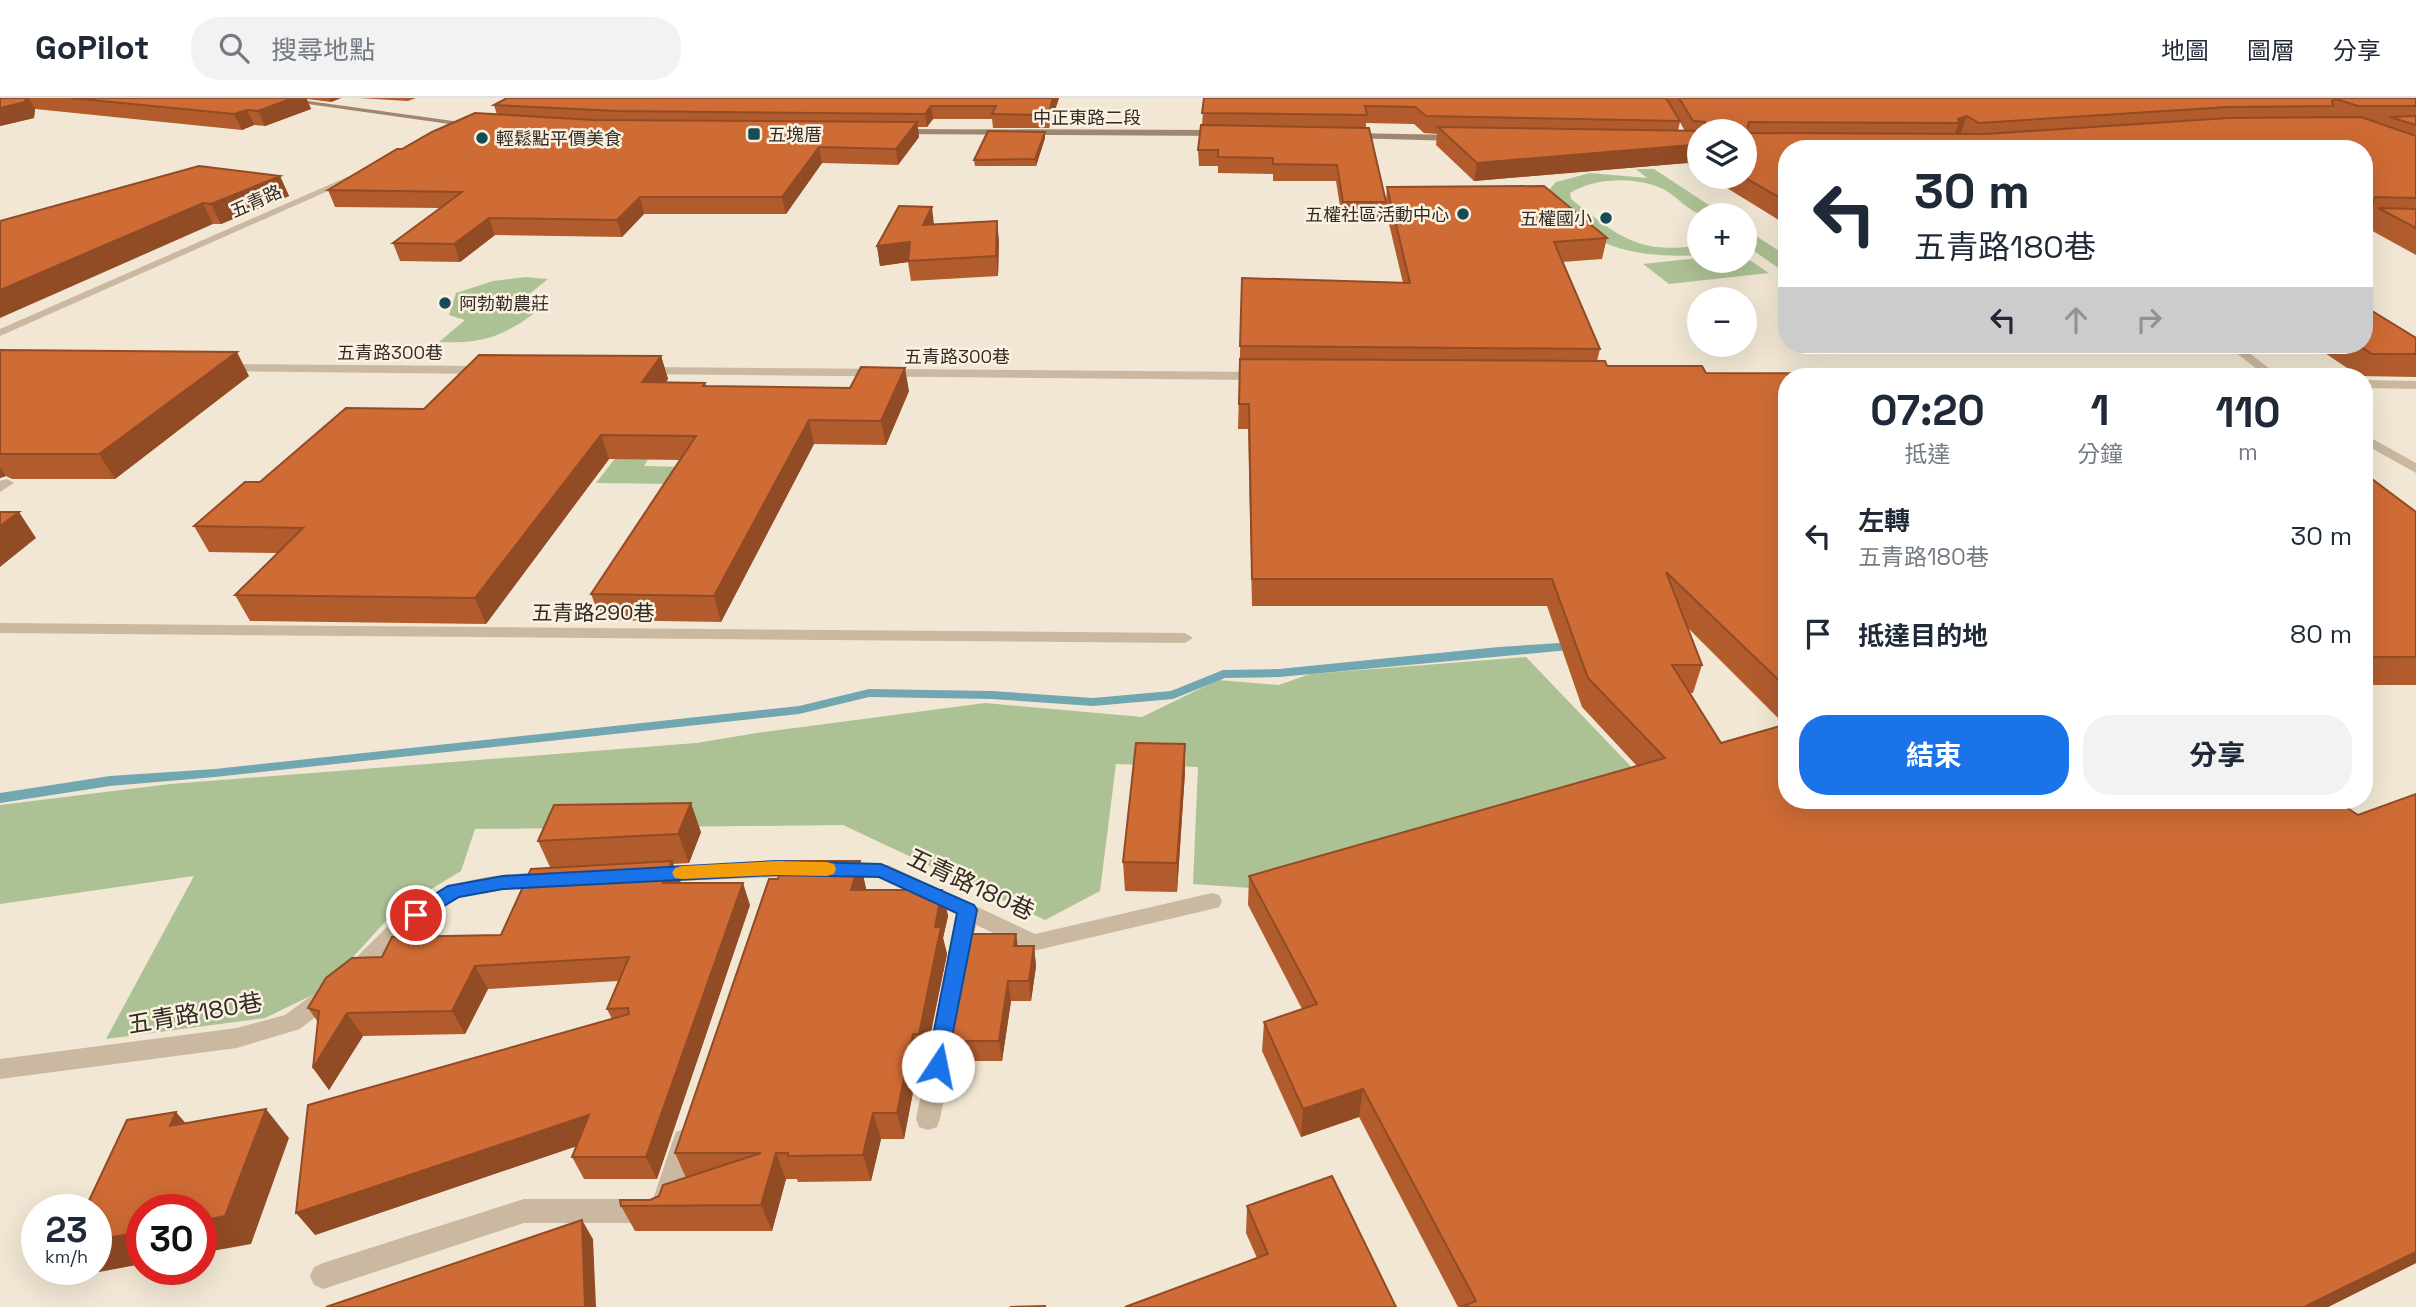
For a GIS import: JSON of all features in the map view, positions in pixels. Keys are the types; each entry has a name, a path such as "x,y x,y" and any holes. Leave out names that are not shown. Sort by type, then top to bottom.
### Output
{"main road":[{"path":"269,98 475,125 489,121 319,98"},
{"name":"中正東路二段","path":"886,128 1233,130"},
{"path":"1332,136 1470,136 1345,130"}],"street":[{"path":"450,136 475,125"},
{"name":"五青路","path":"0,333 373,169"},
{"path":"2373,222 2416,223"},
{"path":"2244,354 2262,368"},
{"name":"五青路300巷","path":"204,368 496,370"},
{"name":"五青路300巷","path":"629,371 1270,376"},
{"path":"2373,384 2416,385"},
{"path":"2373,443 2416,469"},
{"name":"五青路290巷","path":"0,628 1185,638"},
{"path":"768,894 776,868"},
{"name":"五青路180巷","path":"635,875 776,868 881,870 1033,943 1212,901"},
{"name":"五青路180巷","path":"0,1069 237,1038 292,1022 353,977 397,928 454,891 503,883 569,879"},
{"path":"928,1119 968,910"},
{"path":"323,1276 524,1211 662,1211 693,1119"}],"green space":[{"path":"1636,169 1654,169 1706,203 1687,203 1687,206 1654,185 1617,180 1580,188 1570,193 1571,199 1615,232 1629,239 1644,245 1687,247 1687,255 1646,254 1607,244 1582,229 1544,195 1556,182 1590,173 1647,178"},
{"path":"1757,237 1778,250 1778,268 1757,253"},
{"path":"1687,259 1687,273 1757,273 1757,265 1769,273 1669,284 1643,264"},
{"path":"525,277 548,279 522,300 536,312 513,328 490,337 467,342 439,342 465,320 449,315 456,293 493,281"},
{"path":"617,456 650,456 644,466 691,467 680,484 596,483"},
{"path":"1526,657 1642,778 1250,888 1193,884 1198,767 1116,764 1100,891 1045,920 843,825 475,829 461,871 395,911 323,990 265,1018 106,1039 194,876 0,904 0,805 170,784 696,743 985,703 1142,717 1218,680 1279,685 1310,674"}],"building":[{"path":"0,98 26,98 25,102 0,108"},
{"path":"71,98 293,98 258,111 247,110 234,114"},
{"path":"507,98 1053,98 1048,115 992,114 996,106 931,106 925,114 617,111 494,105"},
{"path":"1204,98 1666,98 1680,121 1426,116 1415,107 1365,106 1367,115 1202,113"},
{"path":"1679,98 2416,98 2416,106 2358,106 2336,99 2332,101 2333,106 2228,107 1979,123 1967,116 1958,119 1959,123 1692,119"},
{"path":"475,113 593,120 917,122 896,149 819,147 782,197 640,197 617,220 489,218 454,244 393,243 462,192 328,190 397,149"},
{"path":"2416,116 2416,125 2390,117"},
{"path":"2361,117 2416,136 2416,198 2375,197 2373,202 2373,140 1778,140 1778,197 1757,185 1757,133 1986,134 2228,118"},
{"path":"1201,125 1369,128 1386,202 1343,202 1337,165 1273,164 1273,158 1218,157 1218,150 1198,150"},
{"path":"1438,127 1687,131 1687,145 1477,163"},
{"path":"988,131 1045,132 1035,159 974,160"},
{"path":"199,166 280,176 211,204 203,203 0,290 0,221"},
{"path":"1544,186 1607,238 1554,242 1600,349 1240,346 1242,278 1410,283 1387,187"},
{"path":"899,206 932,207 923,225 997,221 996,256 908,261 910,242 877,246"},
{"path":"2378,208 2416,209 2416,228"},
{"path":"2373,312 2416,338 2416,354 2373,354"},
{"path":"0,350 237,352 99,454 0,454"},
{"path":"479,355 661,356 642,382 705,383 703,386 850,388 861,367 905,368 881,421 809,420 714,596 591,594 696,436 601,435 475,598 235,595 303,528 194,526 245,482 260,482 346,408 424,409"},
{"path":"1240,359 1605,361 1607,366 1702,366 1706,373 1778,373 1778,679 1666,572 1702,665 1672,665 1721,743 1778,727 1778,809 2349,809 2358,815 2416,794 2416,1252 2304,1307 1461,1307 1476,1301 1363,1089 1303,1109 1264,1022 1317,1004 1249,876 1665,758 1588,678 1552,579 1252,579 1249,404 1239,404"},
{"path":"2373,480 2416,512 2416,657 2373,657"},
{"path":"0,512 19,512 0,526"},
{"path":"1136,743 1185,744 1177,863 1123,862"},
{"path":"691,803 678,834 538,841 554,805"},
{"path":"672,861 663,883 743,883 646,1157 572,1157 589,1115 296,1213 308,1105 629,1014 628,1008 607,1009 629,957 475,966 452,1011 347,1013 313,1068 319,1011 308,1008 326,978 352,958 382,957 392,937 501,935 531,869"},
{"path":"784,861 860,861 851,890 942,890 935,927 941,927 919,1034 913,1034 897,1113 873,1113 863,1155 788,1156 788,1153 776,1153 761,1205 621,1206 620,1200 650,1200 659,1196 663,1185 761,1153 675,1153 769,879 778,879"},
{"path":"970,934 1016,934 1014,946 1034,946 1029,981 1008,981 999,1041 949,1041"},
{"path":"266,1109 225,1216 217,1218 217,1194 126,1194 126,1235 112,1237 112,1194 92,1194 127,1120 176,1112 170,1126"},
{"path":"1332,1176 1396,1307 1125,1307 1268,1254 1247,1206"},
{"path":"582,1220 585,1307 326,1307"}],"waterway":[{"path":"0,798 110,781 215,773 799,710 869,693 992,695 1093,702 1173,695 1223,674 1279,673 1575,646"}],"slow traffic":[{"path":"682,873 776,868 827,869"}],"place":[{"name":"五塊厝","path":"754,134"},
{"name":"輕鬆點平價美食","path":"482,138"},
{"name":"五權社區活動中心","path":"1463,214"},
{"name":"五權國小","path":"1606,218"},
{"name":"阿勃勒農莊","path":"445,303"}],"route":[{"path":"416,915 454,891 503,883 776,868 881,870 968,910 938,1066"}]}
